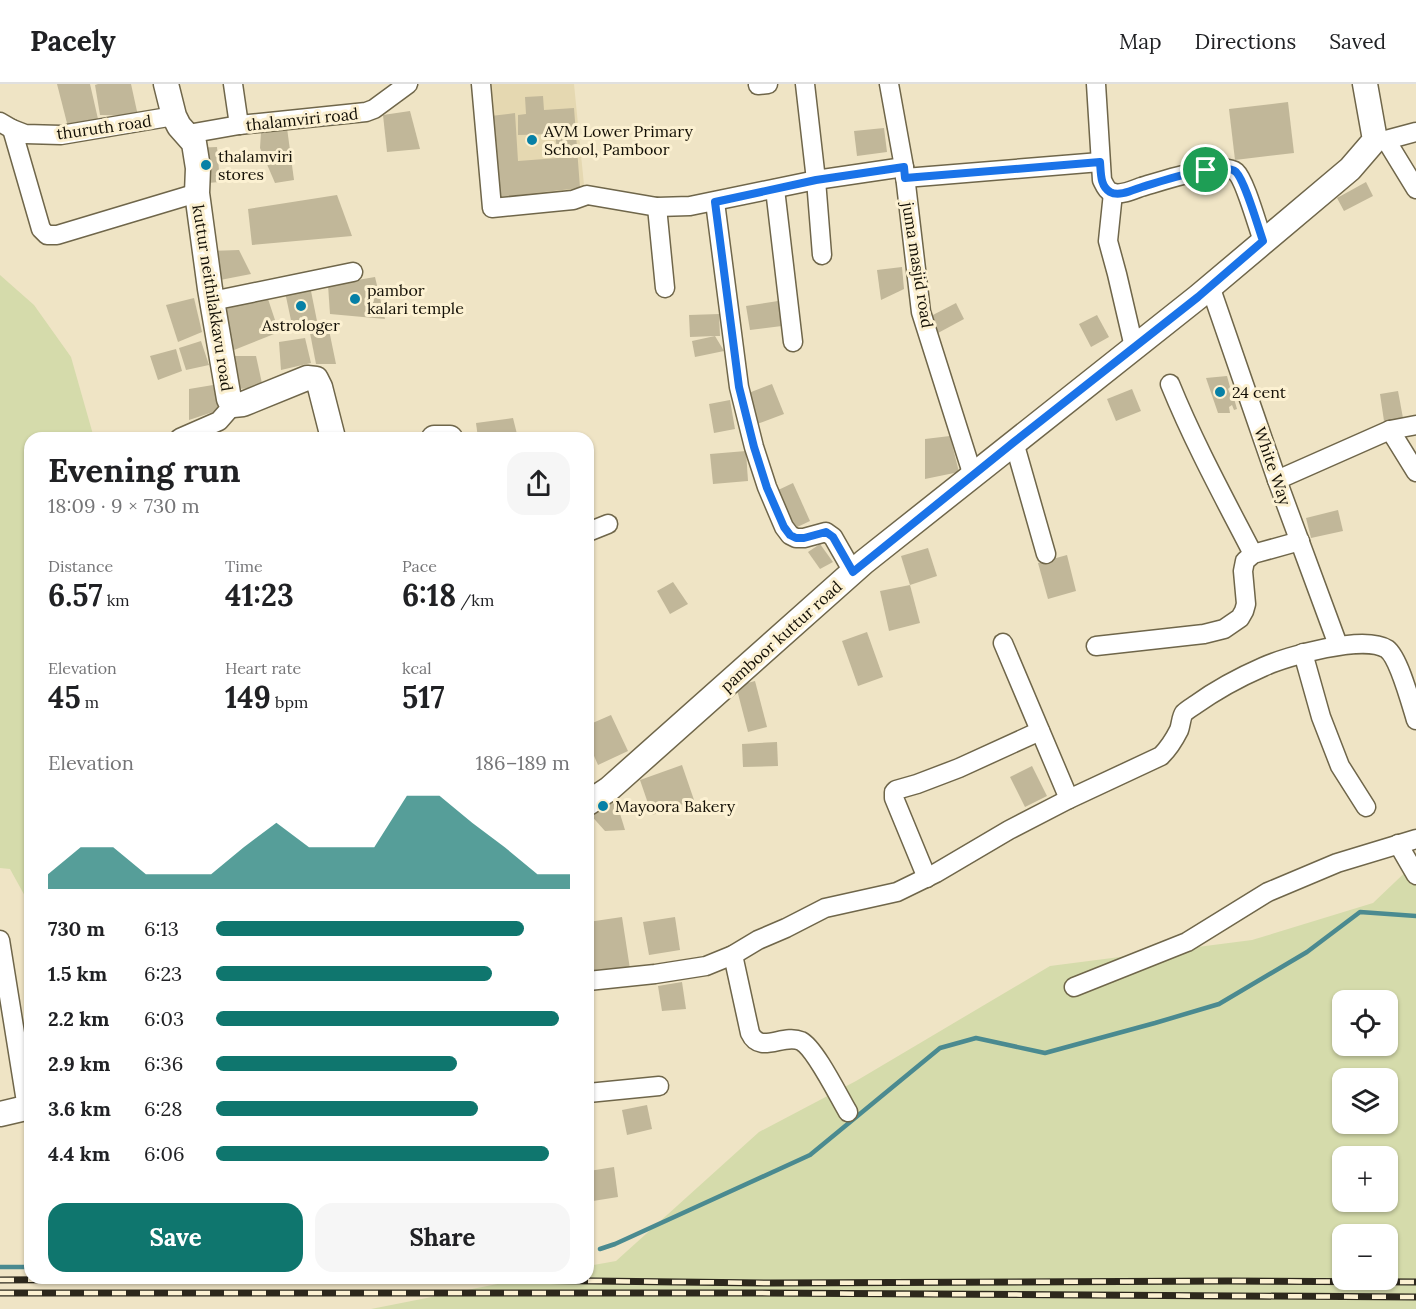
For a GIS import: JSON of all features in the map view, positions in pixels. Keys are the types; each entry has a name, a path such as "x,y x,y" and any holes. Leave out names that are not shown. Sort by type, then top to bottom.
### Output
{"main road":[{"name":"kuttur neithilakkavu road","path":"166,84 181,125 194,143 198,168 197,193 212,302 229,399 233,405 243,404 307,378 316,380 320,387 331,432"},
{"path":"1365,84 1381,140"},
{"name":"pamboor kuttur road","path":"594,799 609,789 853,572 1210,286 1350,169 1381,140"},
{"path":"0,1113 24,1108"}],"street":[{"path":"233,84 239,125"},
{"path":"481,84 492,208 573,200 587,195 675,208 715,202 816,180 1100,162"},
{"path":"805,84 822,255"},
{"name":"juma masjid road","path":"889,84 904,173 921,312 973,476"},
{"path":"1096,84 1100,162 1102,180 1107,190 1113,194 1124,193 1186,174 1225,168 1235,171 1242,181 1263,241"},
{"name":"thalamviri road","path":"181,125 239,125 366,112 374,109 399,87"},
{"name":"thuruth road","path":"6,126 25,134 61,135 181,125"},
{"path":"6,126 41,229 46,235 66,233 197,193"},
{"path":"1416,132 1381,140 1416,189"},
{"path":"775,189 793,342"},
{"path":"1113,194 1108,241 1134,347"},
{"path":"715,202 739,387 767,488 784,527 790,535 804,538 821,532 830,533 853,572"},
{"path":"657,207 665,288"},
{"path":"212,302 353,272"},
{"name":"White Way","path":"1210,286 1277,480 1338,645"},
{"path":"1170,384 1215,483 1253,554"},
{"path":"194,432 219,421 233,405"},
{"path":"1277,480 1390,430 1416,424"},
{"path":"1390,430 1416,472"},
{"path":"1014,442 1046,554"},
{"path":"594,530 608,524"},
{"path":"1096,646 1204,634 1224,629 1235,623 1244,611 1246,604 1243,571 1245,561 1253,554 1300,541"},
{"path":"1003,643 1070,799"},
{"path":"594,980 706,966 733,955 758,940 825,908 897,892 927,878 1009,830 1161,756 1169,748 1179,729 1183,714 1206,697 1263,666 1303,653 1338,645 1377,645 1388,650 1399,668 1416,720"},
{"path":"1303,653 1321,717 1340,766 1366,807"},
{"path":"927,878 894,798 894,792 959,768 1041,731"},
{"path":"1074,987 1187,942 1268,892 1337,863 1407,842 1416,875"},
{"path":"0,939 24,1083"},
{"path":"733,955 753,1039 763,1043 791,1039 804,1042 848,1112"},
{"path":"594,1092 659,1086"}],"shaded area":[{"name":"AVM Lower Primary School, Pamboor","path":"479,84 574,84 585,195 490,203"}],"green space":[{"path":"0,275 34,305 71,357 92,432 24,432 24,894 10,869 0,868"},
{"path":"1416,862 1416,1309 371,1309 497,1284 594,1284 594,1265 616,1261 759,1132 856,1081 1050,966 1252,940 1373,903"}],"building":[{"path":"57,84 90,84 98,119 68,127"},
{"path":"131,84 138,116 100,115 95,85"},
{"name":"AVM Lower Primary School, Pamboor","path":"543,96 544,110 574,108 580,188 498,197 491,116 515,113 518,161 558,158 555,134 518,135 518,115 526,114 525,97"},
{"path":"1288,102 1294,153 1235,160 1229,109"},
{"path":"410,111 420,149 387,152 383,115"},
{"path":"287,128 294,180 275,183 260,148 261,132"},
{"path":"884,128 887,152 857,156 854,131"},
{"name":"thalamviri stores","path":"217,147 220,182 195,184 191,148"},
{"path":"1366,182 1373,196 1344,211 1337,198"},
{"path":"337,195 352,236 252,245 248,209"},
{"path":"239,250 251,274 215,281 209,251"},
{"path":"902,267 904,289 881,300 877,270"},
{"name":"pambor kalari temple","path":"375,277 385,319 330,314 328,285"},
{"name":"Astrologer","path":"311,291 317,321 292,325 285,292"},
{"path":"267,296 279,332 229,352 219,305"},
{"path":"194,298 202,332 178,342 166,305"},
{"path":"778,301 782,326 750,330 746,306"},
{"path":"956,303 964,319 938,333 931,316"},
{"path":"719,314 720,336 690,337 689,315"},
{"path":"1097,315 1109,337 1091,347 1079,324"},
{"path":"329,330 336,364 316,364 310,333"},
{"path":"715,336 724,351 695,357 692,341"},
{"path":"305,338 311,363 281,370 279,342"},
{"path":"201,341 209,365 186,370 179,348"},
{"path":"176,349 182,371 158,380 150,356"},
{"path":"226,356 256,356 263,388 236,389"},
{"name":"24 cent","path":"1227,376 1230,387 1228,389 1231,396 1233,395 1237,409 1234,410 1232,405 1229,407 1230,413 1218,413 1206,378"},
{"path":"772,384 784,414 757,424 746,394"},
{"path":"213,385 219,410 189,420 189,389"},
{"path":"1132,389 1141,411 1116,421 1107,399"},
{"path":"1398,391 1403,418 1384,421 1380,394"},
{"path":"730,400 735,429 714,433 709,404"},
{"path":"513,418 516,432 477,432 476,423"},
{"path":"950,436 959,472 925,479 925,439"},
{"path":"746,451 748,481 713,484 710,454"},
{"path":"793,483 810,521 791,530 774,492"},
{"path":"1338,510 1343,531 1311,538 1306,518"},
{"path":"820,544 833,562 820,569 808,552"},
{"path":"928,548 937,576 910,585 901,556"},
{"path":"1067,555 1076,591 1048,599 1038,563"},
{"path":"673,582 688,604 670,614 657,591"},
{"path":"910,585 920,623 889,631 880,591"},
{"path":"867,632 883,677 858,686 842,641"},
{"path":"755,681 767,727 748,732 736,686"},
{"path":"611,715 628,751 598,765 594,756 594,722"},
{"path":"777,742 778,766 743,767 742,744"},
{"path":"682,765 694,800 652,815 640,780"},
{"path":"1032,766 1047,796 1025,807 1010,777"},
{"name":"Mayoora Bakery","path":"610,781 625,830 605,831 594,819 594,804"},
{"path":"622,917 630,969 594,973 594,921"},
{"path":"675,917 680,950 649,955 643,922"},
{"path":"682,982 686,1009 662,1011 658,986"},
{"path":"647,1105 652,1129 627,1135 622,1110"},
{"path":"614,1167 618,1197 594,1201 594,1170"}],"waterway":[{"path":"600,1249 810,1155 940,1048 976,1038 1045,1053 1155,1023 1219,1004 1307,952 1360,912 1416,916"},
{"path":"0,1267 24,1267"}],"railway":[{"path":"0,1280 24,1280"},
{"path":"594,1281 1416,1282"},
{"path":"0,1293 749,1293 1416,1297"}],"place":[{"name":"AVM Lower Primary School, Pamboor","path":"532,140"},
{"name":"thalamviri stores","path":"206,165"},
{"name":"pambor kalari temple","path":"355,299"},
{"name":"Astrologer","path":"301,306"},
{"name":"24 cent","path":"1220,392"},
{"name":"Mayoora Bakery","path":"603,806"}],"route":[{"path":"1100,162 1102,180 1107,190 1113,194 1206,170 1225,168 1235,171 1242,181 1263,241 1198,297 853,572 830,533 821,532 804,538 790,535 784,527 767,488 739,387 715,202 816,180 904,167 905,178 1100,162"}]}
